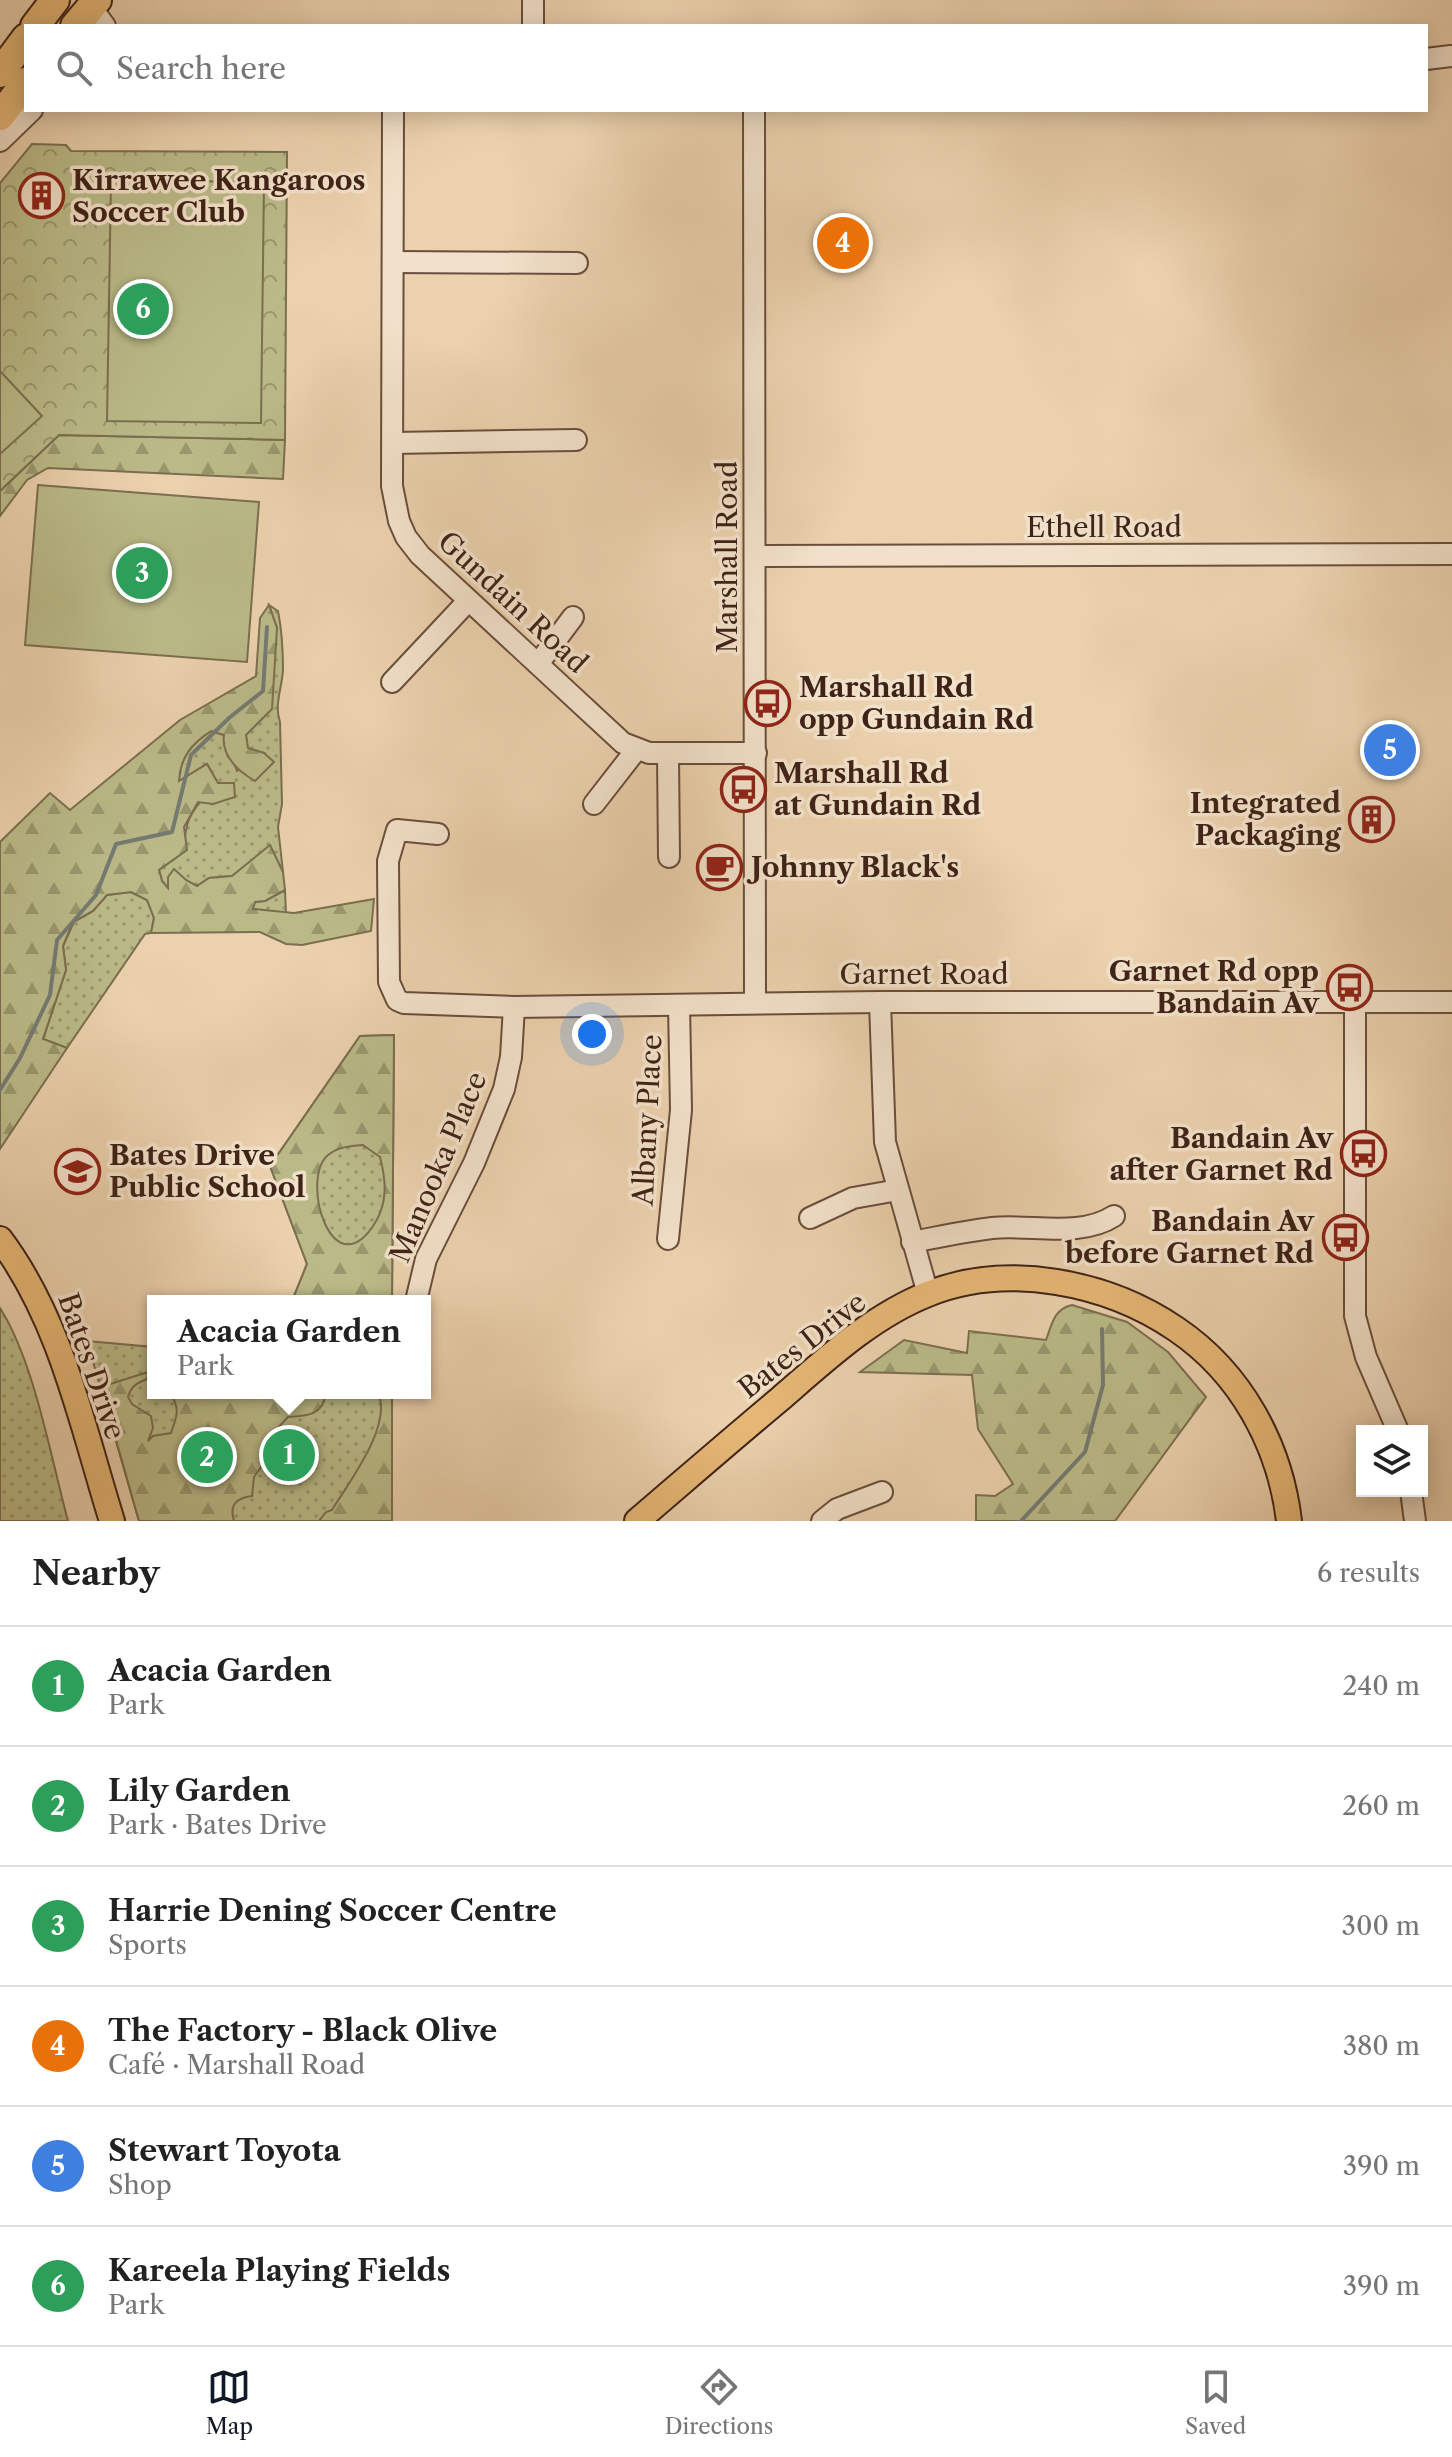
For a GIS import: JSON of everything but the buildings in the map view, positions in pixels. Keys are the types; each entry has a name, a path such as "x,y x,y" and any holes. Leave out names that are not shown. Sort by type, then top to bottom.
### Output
{"highway":[{"path":"34,24 55,0"},
{"path":"12,92 21,39"}],"main road":[{"name":"Bates Drive","path":"0,1239 21,1267 43,1311 67,1373 112,1521"},
{"name":"Bates Drive","path":"637,1521 862,1331 928,1294 965,1283 1027,1280 1091,1289 1131,1302 1159,1317 1199,1346 1236,1385 1266,1436 1285,1488 1289,1521"}],"street":[{"path":"533,0 533,24"},
{"path":"1428,59 1452,54 1452,64"},
{"path":"0,141 12,92"},
{"name":"Gundain Road","path":"393,112 392,486 394,505 406,537 420,555 468,601 610,732 636,750 668,754 756,753"},
{"name":"Marshall Road","path":"754,112 755,1003"},
{"path":"394,262 577,263"},
{"path":"393,443 576,440"},
{"name":"Ethell Road","path":"755,556 1452,554"},
{"path":"392,682 468,601"},
{"path":"538,664 573,617"},
{"path":"594,804 636,750"},
{"path":"668,754 669,857"},
{"name":"Garnet Road","path":"438,834 397,830 388,861 388,973 391,990 397,1000 413,1005 1452,1002"},
{"path":"1355,1001 1355,1316 1366,1357 1395,1425"},
{"path":"880,1002 883,1132 928,1294"},
{"name":"Albany Place","path":"668,1239 681,1110 679,1005"},
{"name":"Manooka Place","path":"417,1295 426,1259 474,1163 504,1089 511,1057 514,1007"},
{"path":"810,1218 853,1198 898,1190"},
{"path":"912,1242 991,1228 1086,1228 1114,1216"},
{"path":"822,1521 837,1509 882,1492"},
{"path":"1412,1497 1415,1521"}],"green space":[{"path":"32,144 66,145 71,151 287,152 285,440 59,435 0,491 0,183"},
{"path":"111,180 264,182 261,423 107,421"},
{"path":"0,371 42,416 0,454"},
{"path":"59,435 285,440 283,479 48,468 27,480 0,516 0,491"},
{"path":"38,485 259,502 247,662 25,645"},
{"path":"269,605 278,611 282,648 283,670 278,709 282,804 278,827 283,872 270,846 232,876 209,878 197,886 186,881 168,889 159,870 186,850 188,821 203,798 218,784 207,764 179,781 188,752 211,731 224,735 237,771 264,753 247,748 246,735 277,628"},
{"path":"269,605 277,628 272,709 246,735 248,748 264,753 274,762 255,781 232,762 225,750 224,735 211,731 198,740 185,758 179,781 207,764 218,783 234,783 235,797 213,804 198,802 184,827 187,850 159,870 162,881 168,888 168,877 174,869 197,886 209,878 232,876 270,845 283,872 285,890 265,901 255,902 253,909 294,913 374,899 371,931 302,945 286,944 260,932 151,933 154,918 147,900 131,892 107,895 93,911 73,922 63,946 66,970 43,1039 67,1048 0,1149 0,842 50,793 70,810 180,720 256,676 260,618"},
{"path":"285,890 286,913 252,909 255,902 265,901"},
{"path":"131,892 147,900 154,918 151,933 145,934 67,1048 43,1039 66,970 63,946 74,922 93,911 107,895"},
{"path":"394,1035 392,1295 294,1295 307,1264 270,1166 360,1036"},
{"path":"394,1035 392,1295 294,1295 307,1264 270,1166 360,1036","holes":["363,1145 380,1157 385,1191 375,1223 360,1240 346,1244 334,1238 325,1224 317,1186 320,1168 328,1155 349,1146"]},
{"path":"1072,1305 1127,1322 1168,1352 1206,1397 1115,1521 976,1521 976,1495 995,1496 1013,1484 978,1429 972,1375 860,1372 904,1340 967,1353 969,1331 1046,1340 1057,1314"},
{"path":"0,1308 23,1355 32,1382 68,1521 0,1521"},
{"path":"87,1341 147,1346 147,1399 392,1399 392,1521 139,1521"},
{"path":"147,1372 147,1379 135,1385 128,1397 132,1404 151,1416 153,1428 148,1441 153,1436 171,1433 176,1415 173,1399 324,1399 318,1410 308,1415 288,1417 273,1433 264,1463 254,1477 252,1496 242,1498 233,1507 234,1521 139,1521 101,1387","holes":["214,1431 228,1439 203,1478 197,1469 199,1437"]},
{"path":"379,1399 392,1399 392,1521 319,1521 332,1510 367,1453 380,1421"}],"waterway":[{"path":"0,1090 20,1058 50,995 57,940 96,895 116,844 172,832 191,755 229,718 263,691 267,627"},
{"path":"1021,1521 1085,1452 1103,1385 1102,1329"}],"place":[{"name":"Kirrawee Kangaroos Soccer Club","path":"41,196"},
{"name":"The Factory - Black Olive","path":"843,243"},
{"name":"Kareela Playing Fields","path":"143,309"},
{"name":"Harrie Dening Soccer Centre","path":"142,573"},
{"name":"Marshall Rd opp Gundain Rd","path":"768,703"},
{"name":"Stewart Toyota","path":"1390,750"},
{"name":"Marshall Rd at Gundain Rd","path":"743,789"},
{"name":"Integrated Packaging","path":"1372,819"},
{"name":"Johnny Black's","path":"720,867"},
{"name":"Garnet Rd opp Bandain Av","path":"1350,987"},
{"name":"Bandain Av after Garnet Rd","path":"1364,1154"},
{"name":"Bates Drive Public School","path":"78,1171"},
{"name":"Bandain Av before Garnet Rd","path":"1345,1237"},
{"name":"Acacia Garden","path":"289,1455"},
{"name":"Lily Garden","path":"207,1457"}]}
